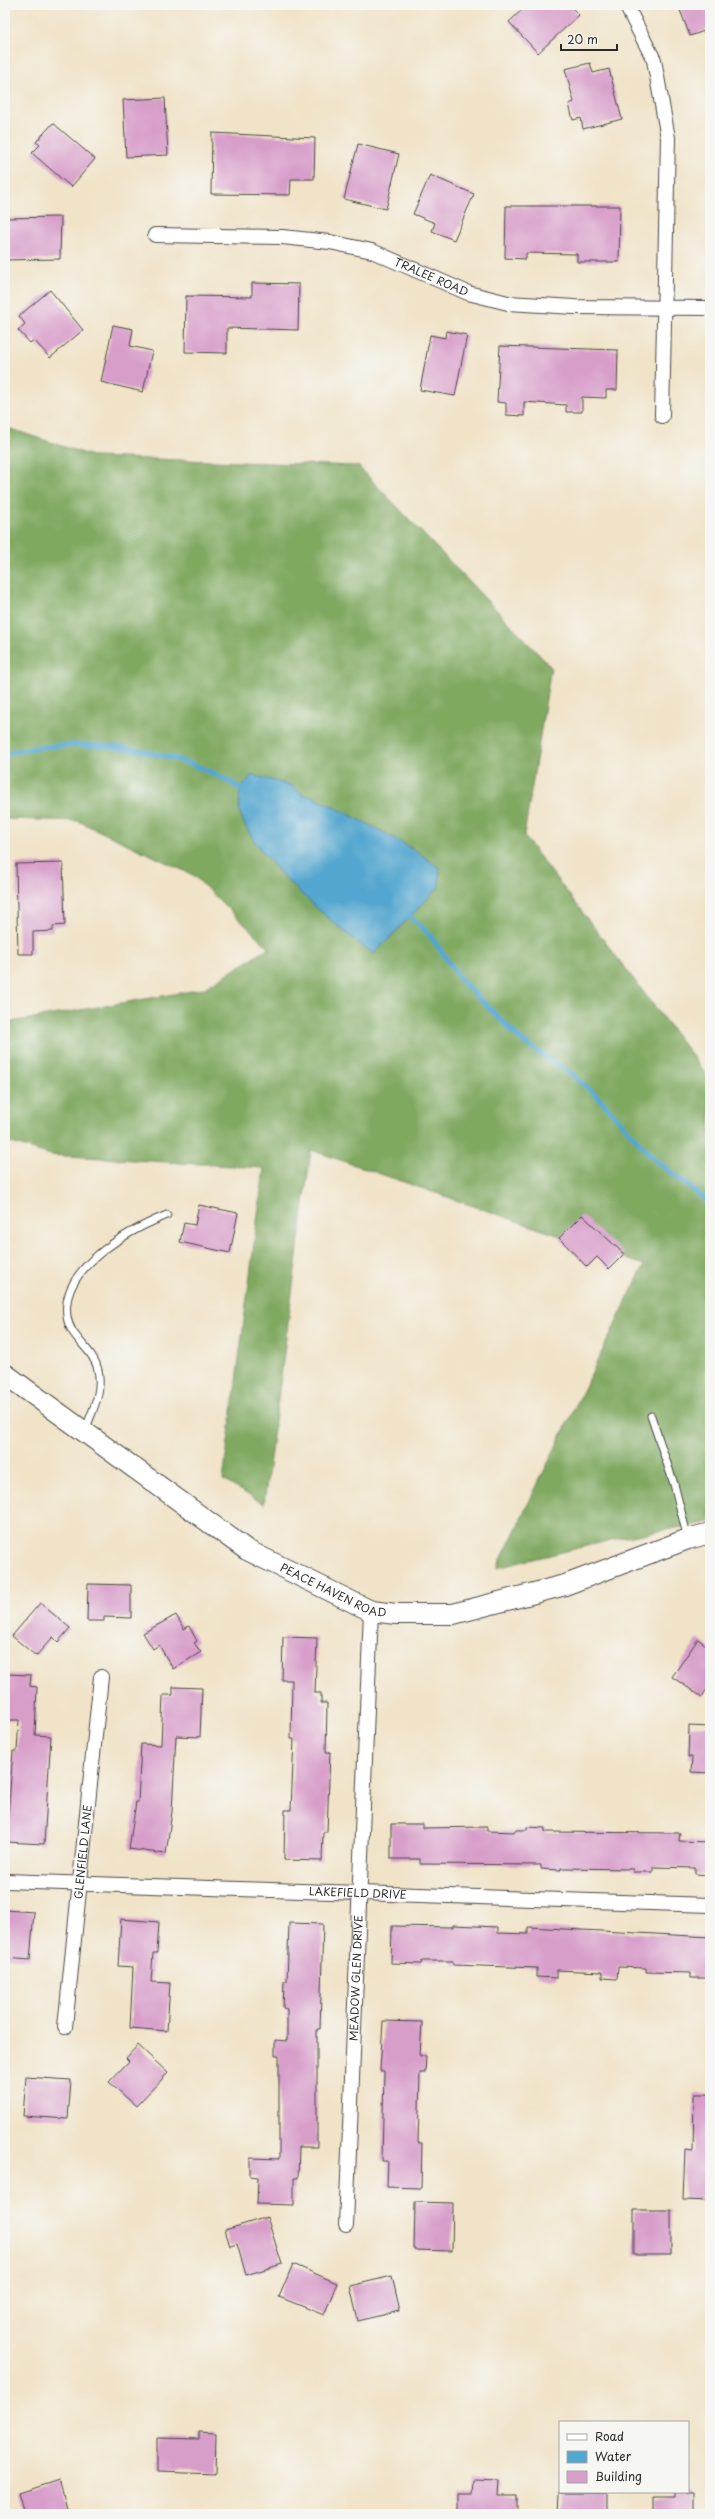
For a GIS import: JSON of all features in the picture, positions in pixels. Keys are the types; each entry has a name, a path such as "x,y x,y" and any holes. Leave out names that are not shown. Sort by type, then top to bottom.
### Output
{"main road":[{"name":"PEACE HAVEN ROAD","path":"5,1374 247,1550 371,1611 396,1614 453,1614 565,1585 688,1539 710,1533"}],"street":[{"path":"626,5 654,60 668,138 662,416"},
{"name":"TRALEE ROAD","path":"155,235 282,236 330,242 372,251 468,293 508,303 574,307 710,308"},
{"name":"MEADOW GLEN DRIVE","path":"346,2225 371,1611"},
{"name":"GLENFIELD LANE","path":"65,2027 82,1884 102,1677"},
{"name":"LAKEFIELD DRIVE","path":"5,1880 82,1884 710,1904"}],"lane":[{"path":"85,1432 98,1400 98,1370 93,1356 74,1333 67,1316 68,1293 82,1272 108,1247 134,1229 167,1215"},
{"path":"651,1416 674,1484 688,1539"}],"green space":[{"path":"5,427 95,457 358,466 551,667 524,836 710,1079 710,1522 615,1539 497,1568 644,1265 311,1150 264,1504 223,1480 264,1168 51,1155 5,1141 5,1023 203,989 269,948 193,875 78,821 5,819","holes":["291,785 304,796 311,796 420,853 439,887 374,954 339,927 292,883 250,833"]}],"water":[{"path":"252,775 291,785 304,796 311,796 410,847 440,868 439,887 374,954 339,927 298,890 261,850 248,831 239,810 240,789"}],"building":[{"path":"527,5 569,5 579,15 538,53 509,22"},
{"path":"678,5 710,5 710,29 690,36"},
{"path":"590,63 593,73 609,69 622,119 583,129 581,118 573,120 569,104 574,102 565,69"},
{"path":"165,98 168,155 126,157 123,100"},
{"path":"53,123 95,159 71,187 32,153 40,145 36,142"},
{"path":"212,133 315,138 314,179 291,179 290,195 211,194"},
{"path":"358,144 399,154 386,209 344,199"},
{"path":"430,175 474,194 454,240 432,231 435,223 413,214"},
{"path":"506,206 620,206 619,262 577,262 577,254 526,253 526,259 505,258"},
{"path":"61,217 60,259 5,260 5,218"},
{"path":"252,283 299,284 298,330 227,328 227,353 185,352 186,296 252,297"},
{"path":"50,290 83,330 50,358 34,340 30,343 18,330 25,324 19,316"},
{"path":"113,325 133,329 130,346 152,351 143,392 101,382"},
{"path":"446,331 467,335 455,396 420,390 430,335 445,338"},
{"path":"500,346 618,350 617,390 606,390 606,398 582,397 582,412 566,412 566,405 524,402 524,416 506,415 506,403 497,402"},
{"path":"63,863 65,925 53,926 53,931 33,932 33,954 18,954 16,864"},
{"path":"199,1205 238,1213 230,1253 180,1242 184,1223 195,1225"},
{"path":"582,1215 624,1254 609,1269 597,1257 587,1267 559,1238"},
{"path":"88,1584 131,1585 131,1618 104,1617 104,1621 87,1621"},
{"path":"40,1603 70,1628 58,1642 53,1637 36,1656 12,1636"},
{"path":"176,1615 184,1629 189,1626 197,1641 194,1643 201,1652 173,1669 159,1645 153,1649 143,1633"},
{"path":"283,1637 317,1638 315,1693 321,1693 321,1703 327,1703 326,1752 330,1752 327,1832 323,1832 322,1861 284,1860 285,1810 291,1810 294,1739 291,1739 292,1680 282,1680"},
{"path":"698,1639 710,1648 710,1684 702,1697 672,1677"},
{"path":"5,1674 31,1675 30,1686 37,1687 35,1735 51,1736 44,1844 6,1842 13,1751 17,1751 19,1720 5,1720"},
{"path":"173,1687 202,1688 200,1737 176,1736 172,1812 166,1854 129,1849 136,1802 138,1802 141,1744 161,1745 163,1695 173,1695"},
{"path":"689,1726 710,1727 710,1773 691,1772 692,1757 688,1757"},
{"path":"391,1824 423,1824 423,1828 487,1827 487,1831 515,1832 515,1830 527,1830 527,1827 545,1828 545,1832 680,1833 679,1841 710,1842 710,1875 695,1874 695,1868 653,1867 653,1872 633,1872 633,1869 541,1869 541,1865 420,1864 420,1859 391,1859"},
{"path":"5,1910 34,1912 30,1960 5,1958"},
{"path":"121,1919 159,1922 157,1953 153,1953 151,1982 170,1983 167,2031 130,2028 133,1967 118,1966"},
{"path":"289,1923 323,1924 320,2029 317,2029 317,2147 299,2147 298,2178 294,2178 294,2205 257,2204 258,2177 250,2176 250,2158 279,2159 279,2056 275,2056 275,2040 287,2041 287,2009 283,2008 284,1981 287,1981"},
{"path":"453,1925 498,1927 498,1933 528,1934 528,1927 710,1937 710,1978 691,1978 691,1973 646,1972 646,1968 618,1967 617,1979 602,1978 602,1972 557,1970 557,1978 537,1977 537,1968 453,1965 453,1961 422,1961 421,1964 391,1963 392,1926 453,1927"},
{"path":"383,2021 422,2022 420,2056 426,2056 425,2073 420,2073 418,2143 422,2143 421,2188 387,2187 388,2161 382,2161 384,2071 380,2071"},
{"path":"138,2045 168,2073 136,2106 109,2082 129,2061 126,2058"},
{"path":"26,2077 71,2080 68,2119 23,2116"},
{"path":"694,2094 710,2094 710,2201 683,2200 685,2150 693,2151"},
{"path":"415,2202 453,2203 452,2251 414,2250"},
{"path":"634,2210 671,2210 671,2255 634,2255"},
{"path":"267,2217 282,2264 246,2275 237,2244 230,2246 225,2230"},
{"path":"293,2264 337,2283 324,2315 279,2297"},
{"path":"392,2276 400,2311 358,2321 350,2286"},
{"path":"199,2432 216,2433 215,2474 157,2472 157,2438 199,2439"},
{"path":"59,2480 69,2514 24,2514 18,2493"},
{"path":"474,2480 499,2481 498,2496 517,2496 517,2514 459,2514 459,2494 473,2494"},
{"path":"693,2492 693,2514 653,2514 653,2498 674,2498 674,2493"},
{"path":"560,2493 607,2493 607,2514 559,2514"}],"waterway":[{"path":"5,754 34,748 65,746 97,746 129,749 161,755 192,764 220,777 245,792"},
{"path":"404,911 429,934 461,980 522,1041 573,1075 600,1099 655,1160 710,1203"}]}
